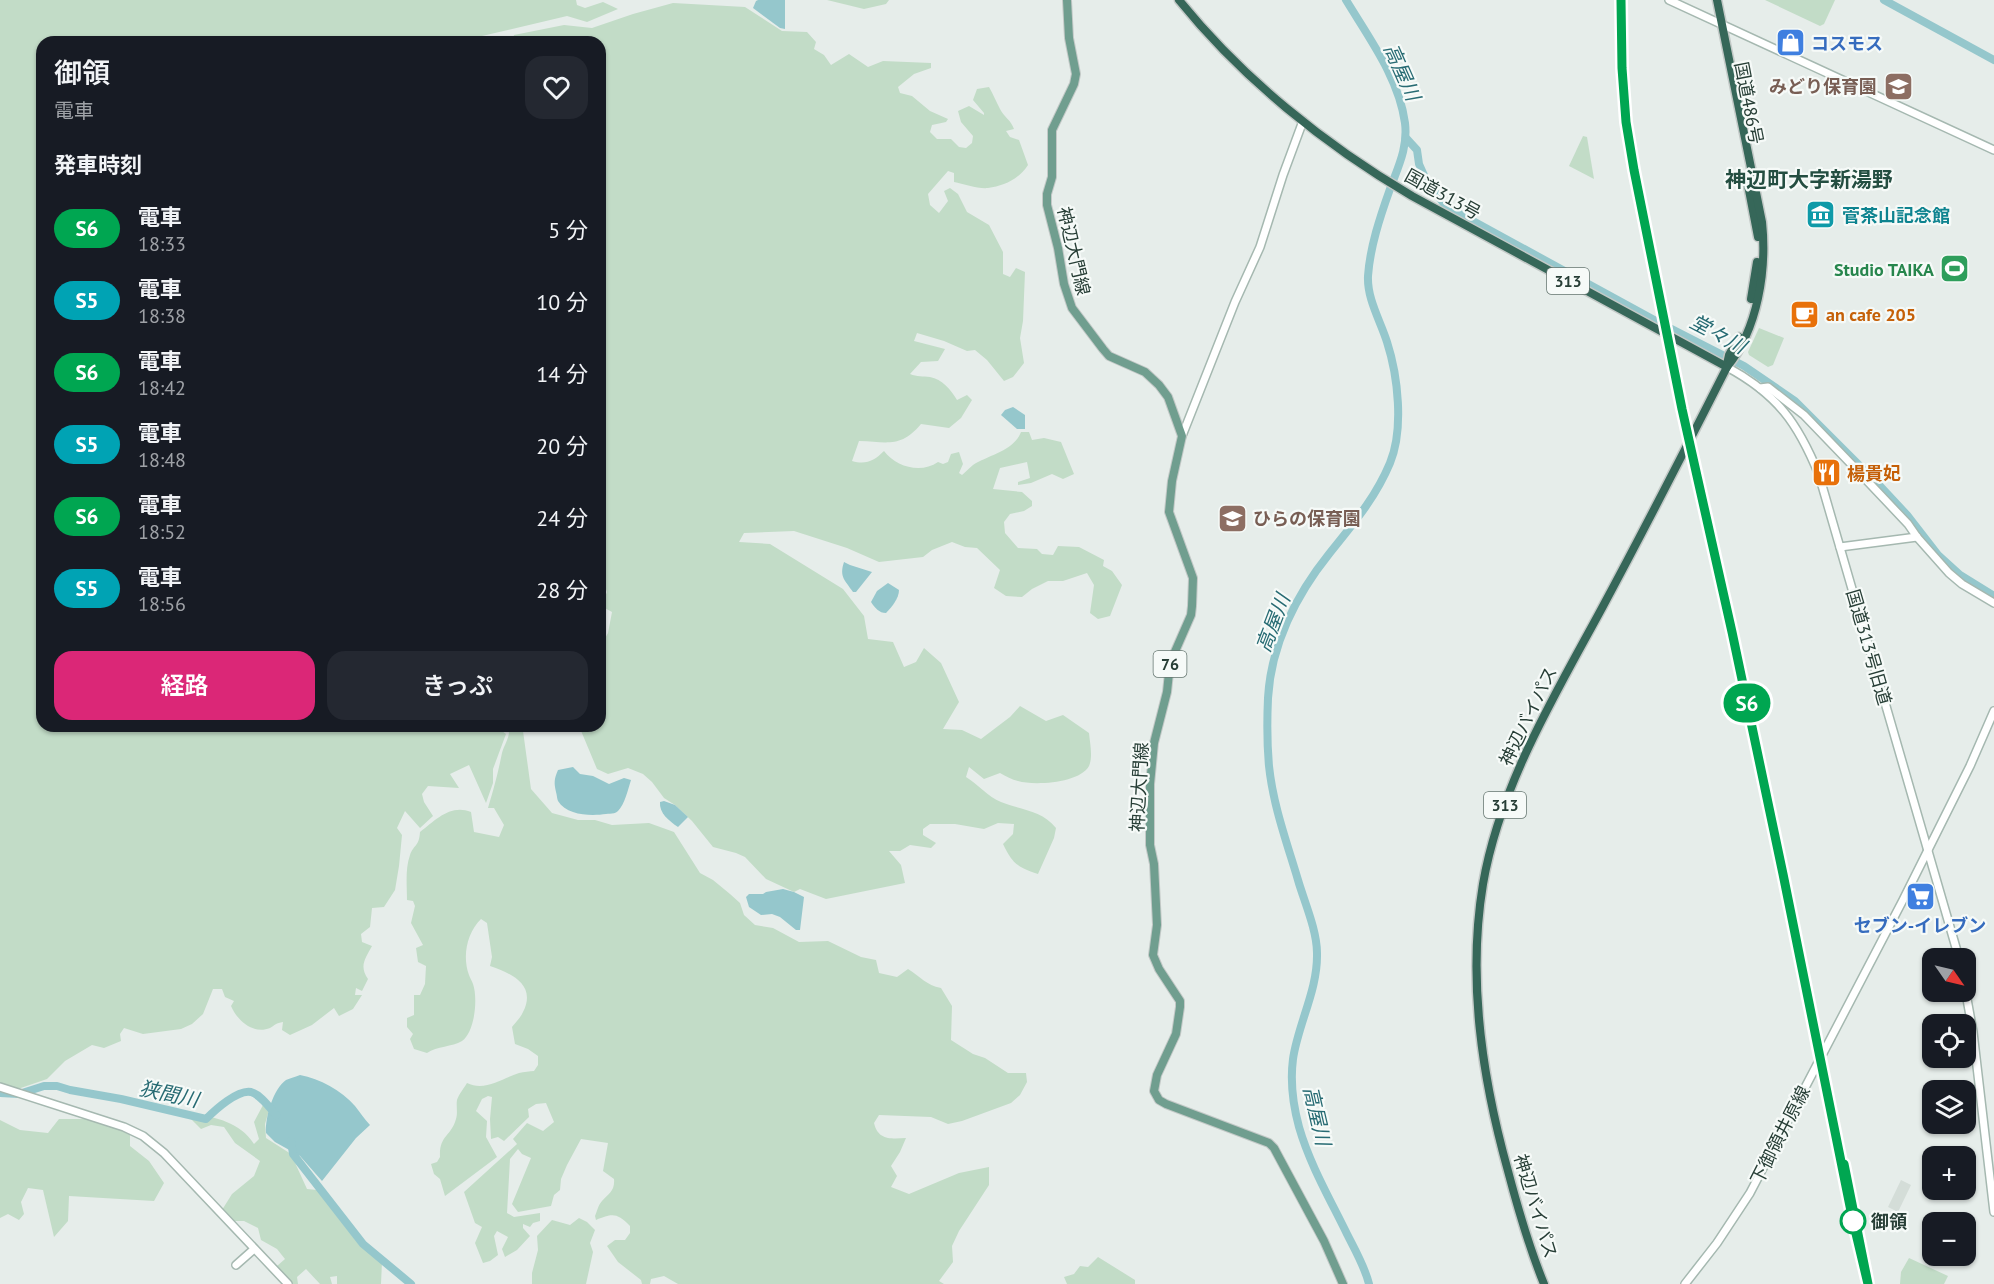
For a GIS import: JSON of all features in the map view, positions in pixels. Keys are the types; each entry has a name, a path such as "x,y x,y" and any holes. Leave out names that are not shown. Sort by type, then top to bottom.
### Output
{"highway":[{"name":"国道313号","path":"1179,0 1251,76 1303,121 1379,176 1409,194 1730,361"},
{"name":"国道486号","path":"1712,0 1719,23 1763,236 1761,279 1755,308 1746,335 1730,361"},
{"name":"国道486号","path":"1717,0 1719,23"},
{"name":"神辺バイパス","path":"1544,1284 1522,1224 1498,1135 1483,1064 1476,964 1483,884 1499,822 1533,740 1730,361"}],"main road":[{"name":"神辺大門線","path":"1067,0 1069,38 1076,74 1074,84 1052,130 1052,177 1047,194 1047,205 1064,284 1072,308 1109,356 1145,372 1159,385 1168,397 1182,436 1172,481 1169,512 1192,578 1192,606 1188,622 1170,663 1168,689 1154,743 1150,784 1150,845 1154,864 1157,925 1153,955 1159,969 1180,1000 1180,1007 1176,1034 1157,1075 1154,1091 1159,1100 1166,1104 1269,1143 1274,1148 1298,1190 1343,1284"}],"street":[{"path":"1669,0 1994,150"},
{"path":"1182,436 1235,302 1260,247 1303,121"},
{"name":"国道313号旧道","path":"1730,361 1788,415 1807,445 1819,475 1956,948"},
{"path":"1760,388 1768,387 1804,415 1908,524 1949,573 1962,584 1994,603"},
{"path":"1840,547 1917,537"},
{"name":"下御領井原線","path":"1684,1284 1717,1243 1750,1193 1903,900 1970,766 1994,711"},
{"path":"1967,1002 1976,1053 1994,1212"},
{"path":"0,1087 124,1127 143,1136 164,1153 288,1284"},
{"path":"236,1265 254,1248"}],"shaded area":[{"path":"1901,1180 1911,1185 1898,1212 1888,1207"}],"green space":[{"path":"0,0 576,0 577,5 585,8 603,2 618,9 587,22 567,16 482,36 36,36 36,732 503,732 506,734 493,769 493,783 486,803 469,765 450,774 459,788 428,786 422,794 433,816 420,828 405,811 397,828 402,835 395,890 384,907 372,908 370,927 361,934 362,942 372,946 363,966 368,979 362,991 356,988 355,995 362,995 353,1009 339,1016 334,1008 312,1025 290,1035 282,1030 283,1022 264,1030 246,1025 231,1006 234,1001 225,997 222,989 213,989 203,1014 192,1024 181,1029 143,1034 124,1028 120,1034 121,1041 104,1048 92,1045 65,1061 47,1079 15,1090 0,1085"},
{"path":"827,0 889,0 886,4 864,9"},
{"path":"1765,0 1835,0 1824,24 1820,26"},
{"path":"673,3 745,7 782,31 807,32 816,42 814,49 824,55 831,65 849,54 868,67 883,61 931,63 931,68 914,74 898,87 900,93 912,96 930,111 948,119 946,122 932,125 930,132 937,139 951,139 959,147 966,148 972,143 973,136 961,122 958,111 969,106 984,115 973,100 977,89 989,87 1014,129 1006,131 1010,137 1019,140 1028,165 1011,181 994,187 975,187 954,182 954,173 948,171 928,194 930,205 939,213 948,201 944,191 950,188 958,194 967,212 989,225 1003,252 1003,274 1010,277 1016,268 1025,272 1020,338 1024,363 1013,377 1004,381 987,360 975,350 967,351 917,333 914,341 945,349 938,361 921,362 910,374 938,380 957,400 967,395 972,400 961,418 949,428 921,424 907,437 893,442 859,441 852,461 862,463 870,461 884,451 902,465 924,468 938,462 943,464 948,462 951,454 959,452 963,464 959,473 962,475 973,465 1013,444 1021,432 1029,432 1032,440 1044,438 1061,442 1074,474 1063,479 1052,474 1031,483 1018,485 1018,482 1030,478 1027,462 1000,468 993,489 1022,492 1032,501 1032,506 1024,511 1010,514 1004,522 1005,533 1018,548 1037,549 1042,554 1053,555 1058,546 1079,547 1104,560 1103,566 1112,571 1122,585 1110,616 1098,619 1090,613 1094,585 1087,573 1063,581 1048,581 1022,597 1006,596 994,588 1000,570 977,548 965,547 952,542 932,550 923,557 879,562 847,548 794,531 744,533 739,542 770,544 843,589 864,616 868,639 893,642 904,667 916,662 924,648 941,663 959,702 943,729 962,730 981,739 1010,717 1020,706 1046,721 1063,715 1089,733 1091,754 1089,766 1084,772 1067,780 1045,783 1025,782 1014,780 1000,773 984,779 969,767 966,777 992,797 1044,817 1056,828 1038,874 1016,864 1003,844 1013,834 1014,824 998,823 984,829 955,824 930,824 923,829 923,835 936,843 931,848 910,845 900,851 889,851 901,865 905,883 826,899 800,889 794,892 766,879 745,857 713,847 692,821 664,798 643,774 628,768 608,774 597,769 582,732 606,732 606,637 612,612 606,609 606,36 514,36 564,25 592,28"},
{"path":"1583,136 1587,137 1594,179 1569,166"},
{"path":"1759,328 1784,338 1773,365 1768,367 1748,352"},
{"path":"509,732 523,732 531,789 552,813 612,825 649,823 674,832 700,873 713,880 740,903 744,915 755,925 773,928 799,942 828,941 861,957 876,960 879,973 897,977 908,969 927,983 941,988 952,1006 951,1040 1008,1073 1026,1073 1027,1082 1020,1095 1011,1103 962,1121 948,1124 931,1117 879,1115 874,1123 878,1133 885,1137 906,1138 891,1166 897,1176 891,1187 909,1194 959,1173 989,1167 989,1185 952,1246 953,1262 939,1281 944,1284 678,1284 664,1276 651,1279 650,1284 642,1284 641,1280 618,1262 607,1246 615,1240 625,1240 630,1233 630,1226 614,1216 596,1220 595,1216 601,1203 614,1186 614,1179 603,1171 608,1143 581,1139 567,1165 561,1179 560,1190 554,1195 551,1206 518,1212 512,1204 531,1158 522,1154 518,1149 510,1159 507,1213 514,1217 540,1213 540,1221 533,1223 530,1227 523,1224 523,1228 530,1236 517,1250 505,1257 502,1249 508,1237 497,1231 494,1236 498,1255 483,1263 475,1243 482,1227 475,1223 464,1192 517,1144 513,1139 527,1123 543,1131 554,1122 546,1103 536,1104 528,1109 529,1117 504,1141 498,1137 491,1139 492,1097 482,1099 476,1111 487,1121 486,1137 497,1157 445,1196 440,1179 434,1174 431,1164 437,1162 440,1157 441,1144 454,1125 460,1093 467,1083 487,1085 519,1073 534,1071 538,1065 538,1056 515,1044 512,1027 523,1012 527,994 520,981 490,966 492,957 487,923 481,919 472,931 466,953 467,968 475,998 473,1023 470,1030 462,1041 454,1044 427,1053 414,1049 410,1039 413,1034 407,1027 407,1018 414,1015 414,995 420,995 425,984 426,966 418,962 416,948 423,945 411,923 415,906 413,901 407,900 407,866 420,832 444,814 456,810 471,812 474,832 499,837 504,825 494,808 488,808"},
{"path":"263,1105 269,1110 265,1124 266,1138 291,1154 307,1189 317,1190 360,1246 382,1262 381,1284 337,1284 337,1276 330,1277 332,1284 320,1284 306,1269 297,1277 298,1284 293,1284 277,1266 285,1259 277,1249 261,1240 258,1228 244,1221 233,1221 222,1210 232,1194 254,1176 260,1161 235,1143 224,1127 211,1125 201,1129 190,1118 191,1114 227,1122 242,1130 254,1144 259,1139 254,1122"},
{"path":"59,1119 89,1119 130,1134 130,1146 149,1161 164,1183 154,1201 69,1196 68,1221 54,1237 43,1190 28,1188 21,1202 24,1214 19,1220 8,1214 0,1218 0,1120 20,1130 48,1133"},
{"path":"579,1218 595,1230 590,1243 593,1252 586,1284 532,1284 532,1273 538,1250 537,1236 552,1220 570,1225"},
{"path":"1098,1257 1135,1280 1135,1284 1067,1284 1064,1277 1074,1274 1080,1266 1088,1267"},
{"path":"1909,1258 1922,1266 1948,1276 1944,1284 1900,1284 1901,1272"}],"water":[{"path":"758,0 785,0 785,29 780,28 753,8"},
{"path":"1013,407 1025,415 1025,429 1017,429 1001,415 1005,410"},
{"path":"844,562 872,572 856,592 853,592 844,578 842,571"},
{"path":"888,583 899,590 899,593 893,605 884,613 877,610 871,602 877,591"},
{"path":"573,767 580,774 593,776 609,784 624,778 631,780 618,811 612,814 587,815 567,810 562,806 557,799 556,776 558,770"},
{"path":"660,802 675,805 688,817 678,827 663,813"},
{"path":"783,889 804,897 800,930 796,930 780,917 772,914 761,915 749,907 746,897 749,894 763,894"},
{"path":"300,1075 315,1079 337,1090 355,1106 370,1125 356,1138 322,1181 300,1156 275,1142 266,1133 268,1112 277,1090 286,1080"}],"waterway":[{"name":"高屋川","path":"1346,0 1390,74 1402,106 1405,123 1404,149 1376,232 1368,276 1372,301 1387,342 1394,370 1398,402 1397,435 1390,463 1377,488 1306,586 1287,622 1270,678 1267,732 1274,795 1285,838 1313,925 1317,953 1311,994 1293,1059 1292,1085 1295,1110 1309,1155 1360,1259 1369,1284"},
{"path":"1884,0 1994,60"},
{"name":"堂々川","path":"1406,138 1417,150 1419,164 1427,182 1445,205 1656,321 1744,366 1795,401 1907,515 1938,555 1960,575 1994,596"},
{"name":"狭間川","path":"0,1093 19,1094 44,1086 57,1086 206,1119 233,1097 251,1092 261,1098 276,1115"},
{"name":"狭間川","path":"291,1141 293,1154 363,1244 411,1284"}],"railway":[{"path":"1621,0 1622,68 1626,122 1633,170 1868,1284"}],"train":[{"name":"S6","path":"1621,0 1626,122 1634,170 1682,409 1732,632 1840,1150 1844,1179 1868,1284 1844,1164"}],"place":[{"name":"コスモス","path":"1790,43"},
{"name":"みどり保育園","path":"1898,86"},
{"name":"菅茶山記念館","path":"1821,215"},
{"name":"Studio TAIKA","path":"1955,269"},
{"name":"an cafe 205","path":"1805,314"},
{"name":"楊貴妃","path":"1826,473"},
{"name":"ひらの保育園","path":"1232,518"},
{"name":"セブン-イレブン","path":"1920,896"},
{"name":"御領","path":"1853,1221"}],"district":[{"name":"神辺町大字新湯野","path":"1809,179"}]}
